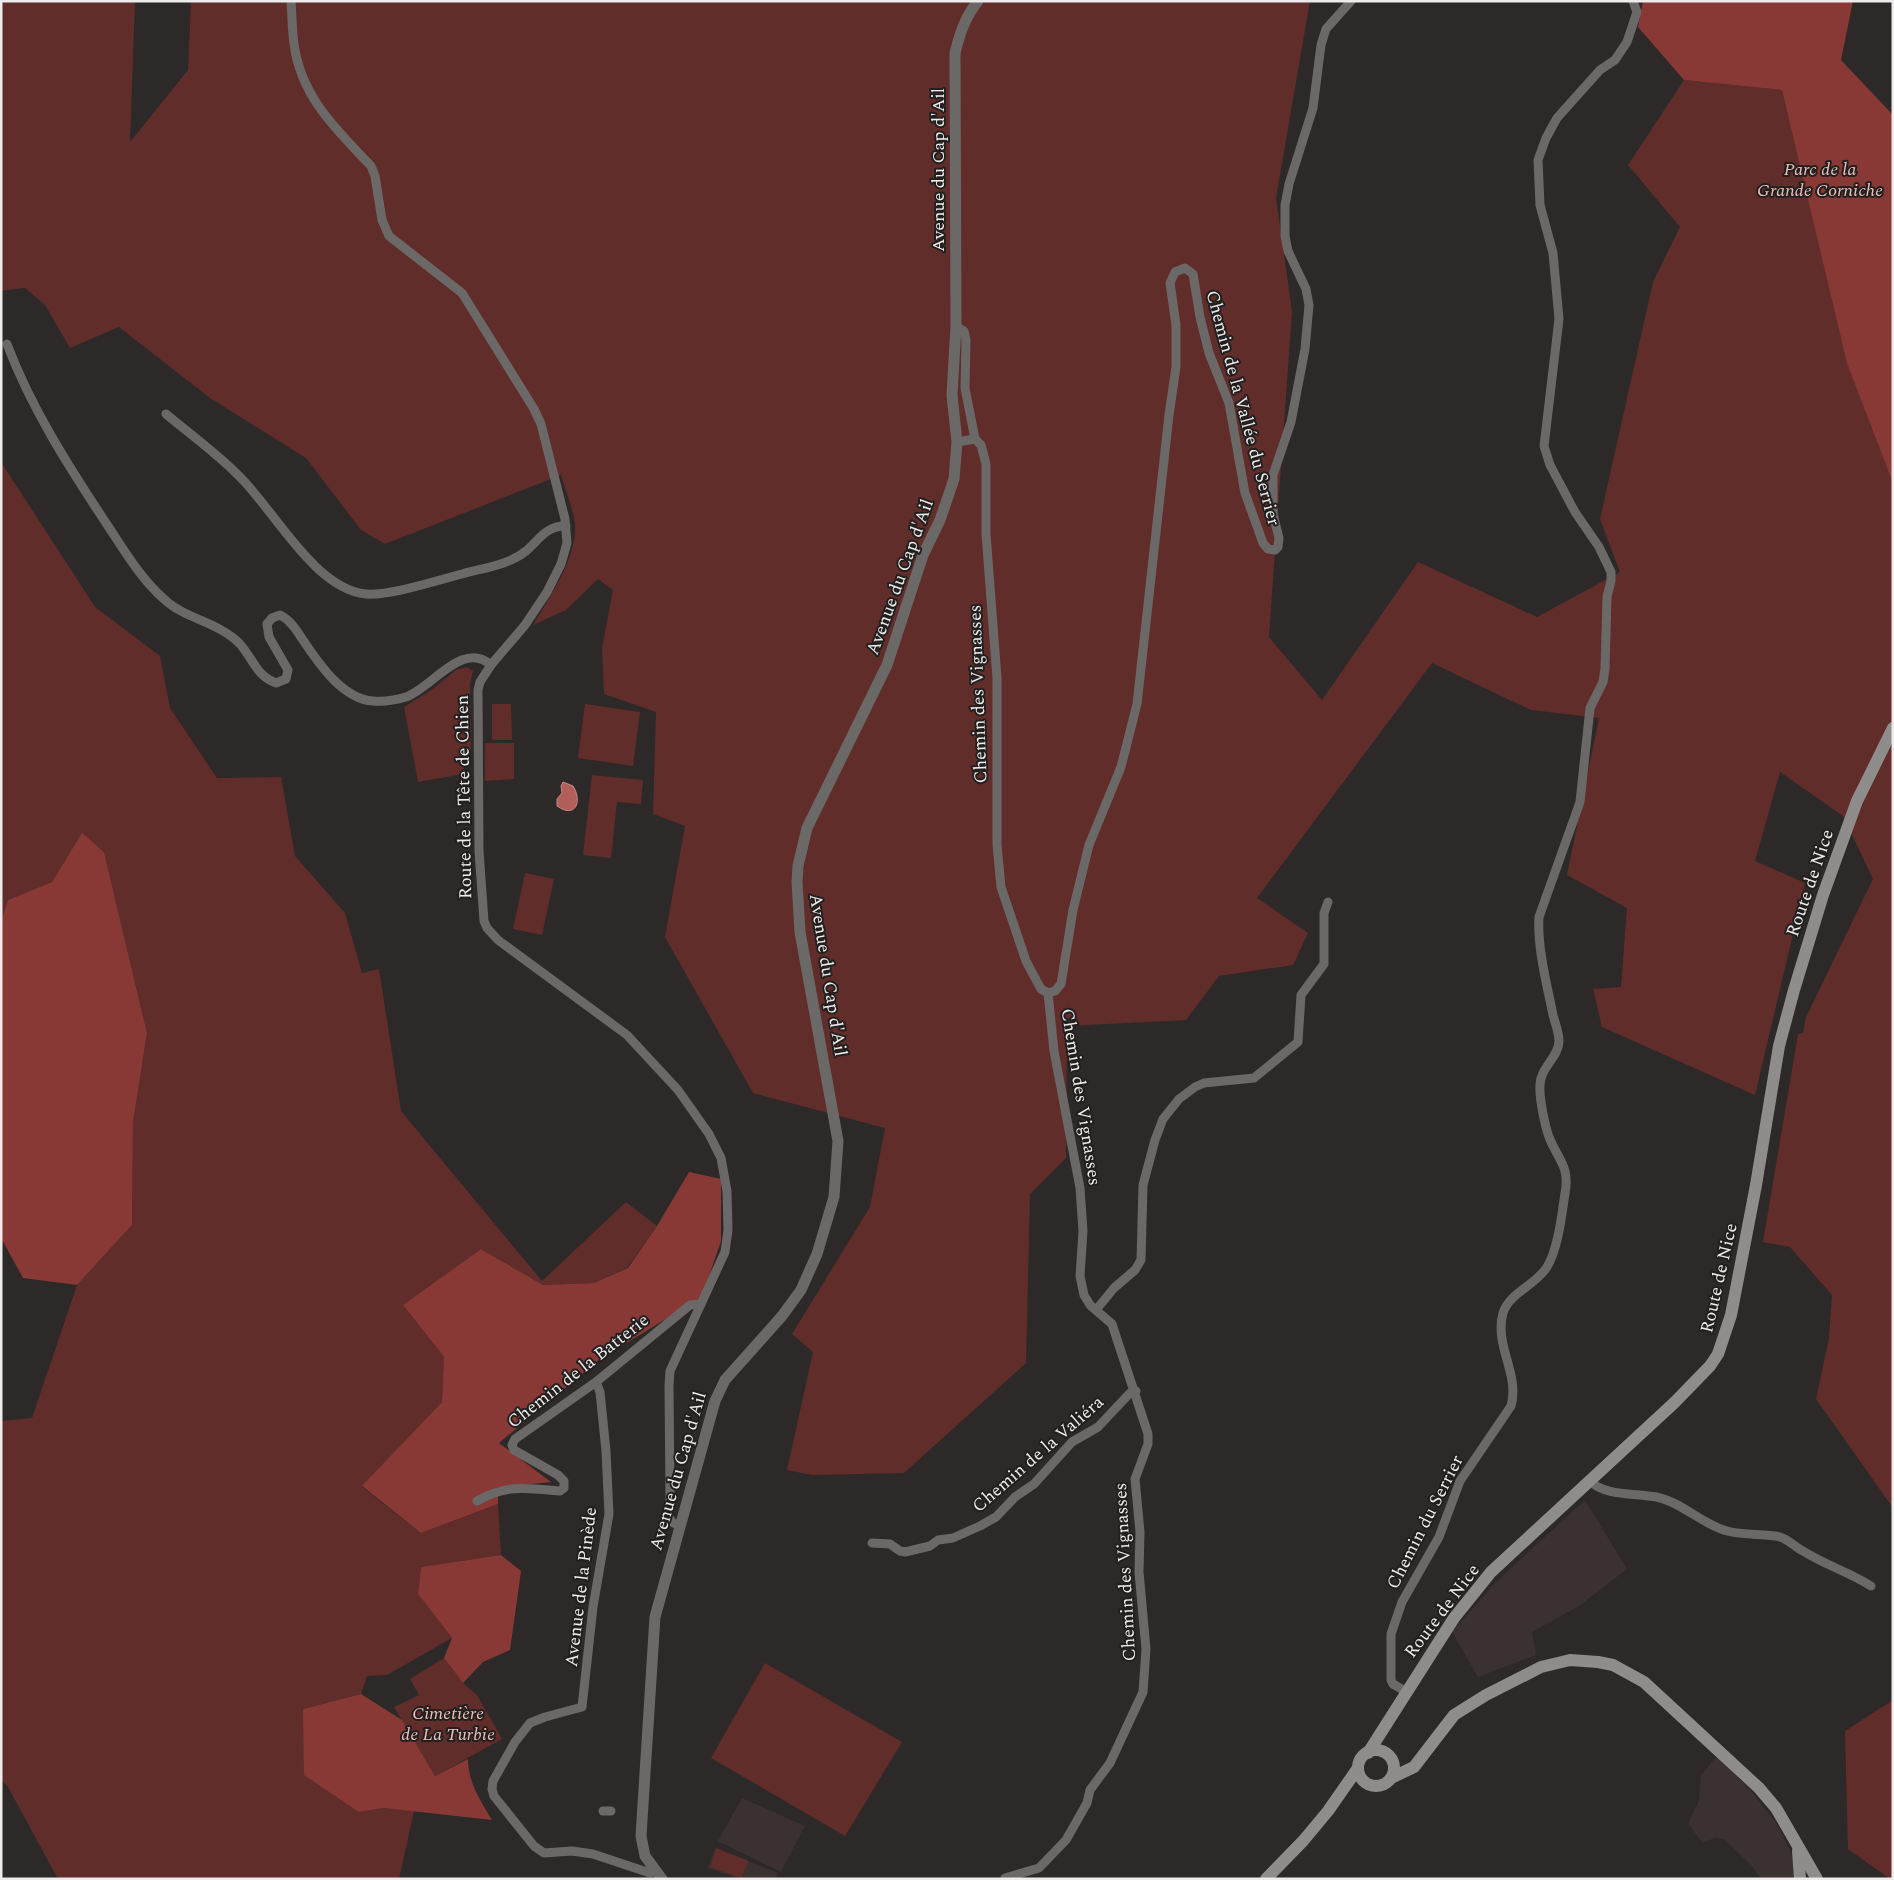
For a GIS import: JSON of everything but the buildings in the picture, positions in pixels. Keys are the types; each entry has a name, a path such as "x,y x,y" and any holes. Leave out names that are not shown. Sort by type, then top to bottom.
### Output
{"main road":[{"name":"Route de Nice","path":"1368,1753 1405,1691 1454,1618 1492,1572 1700,1378 1710,1366 1724,1339 1756,1185 1779,1046 1794,990 1823,895 1857,801 1893,728"},
{"path":"1336,1799 1368,1784 1383,1785 1391,1778 1407,1772 1422,1759 1454,1715 1486,1694 1541,1667 1570,1660 1598,1662 1613,1665 1644,1682 1759,1788 1776,1808 1816,1879"},
{"path":"1384,1728 1385,1753 1393,1764 1391,1778"},
{"path":"1266,1879 1304,1841 1358,1768 1361,1759 1368,1753 1376,1751 1385,1753"},
{"path":"1393,1764 1406,1764 1422,1759"},
{"path":"1358,1768 1361,1777 1368,1784"},
{"path":"1798,1848 1800,1879"}],"street":[{"name":"Route de la Tête de Chien","path":"291,1 294,44 306,84 322,114 371,166 375,176 382,220 389,236 462,292 534,409 541,424 566,526 566,543 561,564 548,592 525,625 491,665 480,682 478,690 479,851 484,921 487,928 498,940 626,1035 678,1090 709,1134 723,1167 728,1230 725,1252 670,1371 668,1386 670,1501 668,1516 673,1523 680,1525"},
{"name":"Avenue du Cap d'Ail","path":"659,1875 645,1856 641,1836 655,1617 719,1389 782,1316 801,1290 817,1254 828,1220 838,1170 838,1141 800,932 797,889 798,866 807,828 887,665 920,564 940,520 954,479 957,442 952,395 956,326 955,53 961,30 968,14 978,1"},
{"name":"Chemin de la Vallée du Serrier","path":"1048,993 1054,991 1061,984 1073,910 1089,844 1121,767 1137,704 1176,367 1176,325 1170,283 1175,272 1185,268 1193,274 1200,317 1209,353 1229,403 1245,493 1263,543 1268,549 1275,550 1278,547 1279,538 1273,514 1272,475 1291,422 1305,348 1309,305 1306,289 1288,250 1285,236 1286,205 1289,184 1313,108 1321,45 1326,29 1351,1"},
{"name":"Chemin du Serrier","path":"1405,1691 1393,1684 1391,1680 1391,1634 1402,1602 1439,1537 1460,1481 1511,1406 1514,1396 1514,1381 1501,1333 1504,1312 1514,1298 1534,1282 1548,1266 1566,1192 1568,1175 1564,1163 1554,1150 1548,1134 1540,1085 1542,1073 1559,1042 1540,936 1539,917 1580,802 1590,708 1603,682 1605,670 1607,598 1611,572 1599,547 1575,512 1550,465 1544,446 1560,319 1553,253 1540,205 1538,160 1546,138 1557,118 1600,70 1615,60 1626,42 1637,12 1633,1"},
{"name":"Chemin des Vignasses","path":"956,326 964,331 966,340 965,388 975,440 981,445 986,464 986,534 997,678 997,845 1001,888 1026,961 1042,989 1048,993 1054,1051 1080,1188 1083,1231 1080,1276 1084,1294 1090,1305 1112,1324 1136,1391 1148,1438 1135,1480 1140,1532 1139,1572 1146,1649 1143,1692 1110,1763 1090,1790 1087,1803 1066,1840 1039,1868 1005,1878"},
{"path":"7,344 61,455 137,570 164,599 182,612 216,627 239,643 265,679 276,684 286,679 288,670 268,637 267,624 272,618 280,615 289,620 315,658 334,679 355,696 371,701 389,701 408,696 467,657 483,659 491,665"},
{"path":"166,414 238,475 262,500 297,548 316,567 347,589 367,594 396,590 507,562 526,551 546,531 556,525 566,526"},
{"path":"957,442 975,440"},
{"path":"1096,1310 1114,1288 1135,1270 1141,1260 1143,1185 1159,1128 1170,1109 1195,1087 1204,1083 1249,1081 1296,1046 1298,1042 1301,995 1324,964 1324,912 1328,902"},
{"name":"Chemin de la Batterie","path":"477,1501 500,1490 517,1488 560,1491 564,1488 564,1482 558,1475 514,1450 512,1445 515,1439 596,1382 690,1305 701,1304"},
{"name":"Avenue de la Pinède","path":"596,1382 600,1392 606,1451 609,1514 593,1607 582,1707 530,1723 512,1748 493,1781 492,1789 500,1806 538,1850 552,1854 572,1851 593,1854 659,1875"},
{"name":"Chemin de la Valiéra","path":"872,1542 890,1544 905,1552 930,1546 938,1540 953,1538 980,1526 996,1516 1015,1497 1034,1484 1072,1442 1098,1427 1130,1393 1136,1391"},
{"path":"1590,1481 1599,1488 1658,1497 1676,1504 1702,1521 1727,1531 1746,1536 1783,1538 1803,1552 1851,1573 1871,1586"}],"shaded area":[{"path":"563,782 573,786 576,792 577,803 573,810 563,810 557,806 557,799 562,793 561,786"},
{"path":"1585,1500 1627,1569 1579,1606 1532,1632 1536,1655 1478,1677 1452,1632 1496,1582"},
{"path":"1717,1756 1751,1791 1776,1823 1791,1852 1795,1873 1793,1879 1761,1879 1751,1865 1724,1839 1715,1838 1702,1843 1688,1823 1699,1801 1701,1775"},
{"path":"742,1798 805,1826 781,1872 718,1841"},
{"path":"715,1848 778,1873 776,1879 740,1879 708,1868"}],"green space":[{"name":"Parc de la Grande Corniche","path":"1,1 135,1 130,142 188,70 191,1 1310,1 1276,198 1292,311 1269,637 1322,700 1418,562 1537,617 1620,572 1600,519 1653,282 1680,227 1628,165 1684,80 1782,90 1788,115 1893,115 1893,1508 1816,1399 1829,1338 1832,1295 1790,1247 1763,1242 1798,1034 1803,1033 1806,1017 1873,879 1843,816 1780,772 1755,861 1805,883 1755,1095 1602,1027 1593,989 1621,987 1627,908 1567,875 1599,718 1531,710 1432,663 1257,898 1308,933 1293,965 1219,976 1186,1020 1067,1026 1066,1158 1030,1194 1026,1363 904,1473 812,1475 787,1470 813,1352 792,1334 870,1207 885,1128 753,1093 665,937 685,826 653,814 656,712 604,694 602,648 613,590 598,579 566,610 533,625 554,591 571,552 574,539 573,515 561,475 385,544 361,530 306,458 210,398 119,327 70,348 45,305 25,288 1,291"},
{"name":"Parc de la Grande Corniche","path":"1643,1 1853,1 1841,60 1893,115 1893,483 1847,363 1782,90 1684,80 1638,27"},
{"path":"1,462 95,607 160,656 170,708 217,778 281,777 295,856 345,913 362,973 379,969 401,1111 542,1281 626,1202 657,1226 627,1268 594,1283 543,1285 481,1249 403,1305 444,1357 442,1402 362,1487 421,1533 498,1504 501,1555 421,1567 418,1594 452,1638 387,1675 367,1676 361,1694 303,1709 359,1812 384,1808 414,1811 399,1879 58,1879 8,1787 1,1779 1,1421 32,1418 77,1285 132,1225 133,1123 147,1033 104,852 82,834 52,882 8,900 1,921"},
{"path":"467,667 473,671 470,684 471,752 465,755 463,774 418,782 404,707 433,689 456,670"},
{"path":"492,704 511,704 512,740 492,740"},
{"path":"585,704 640,712 633,766 578,758"},
{"path":"485,743 514,743 514,779 485,781"},
{"path":"592,775 643,780 641,804 617,802 611,858 583,855"},
{"path":"82,833 104,852 147,1033 133,1123 132,1225 77,1285 23,1278 1,1238 1,922 8,900 52,882"},
{"path":"525,873 554,879 542,935 513,929"},
{"path":"689,1172 721,1179 721,1241 702,1297 600,1359 499,1443 551,1482 498,1488 498,1504 421,1533 362,1486 442,1402 444,1357 403,1305 481,1249 543,1285 594,1283 628,1268 657,1226"},
{"path":"501,1555 521,1571 510,1650 483,1662 463,1683 444,1658 452,1638 418,1594 421,1567"},
{"name":"Cimetière de La Turbie","path":"444,1658 463,1683 477,1695 502,1739 435,1776 394,1707 419,1695 410,1679"},
{"path":"765,1663 902,1742 845,1836 711,1758"},
{"path":"361,1694 402,1720 435,1776 468,1759 472,1783 492,1820 384,1808 359,1812 304,1775 303,1709"},
{"path":"1893,1700 1893,1879 1890,1879 1848,1849 1845,1731"},
{"path":"716,1848 749,1861 741,1878 711,1867"}]}
